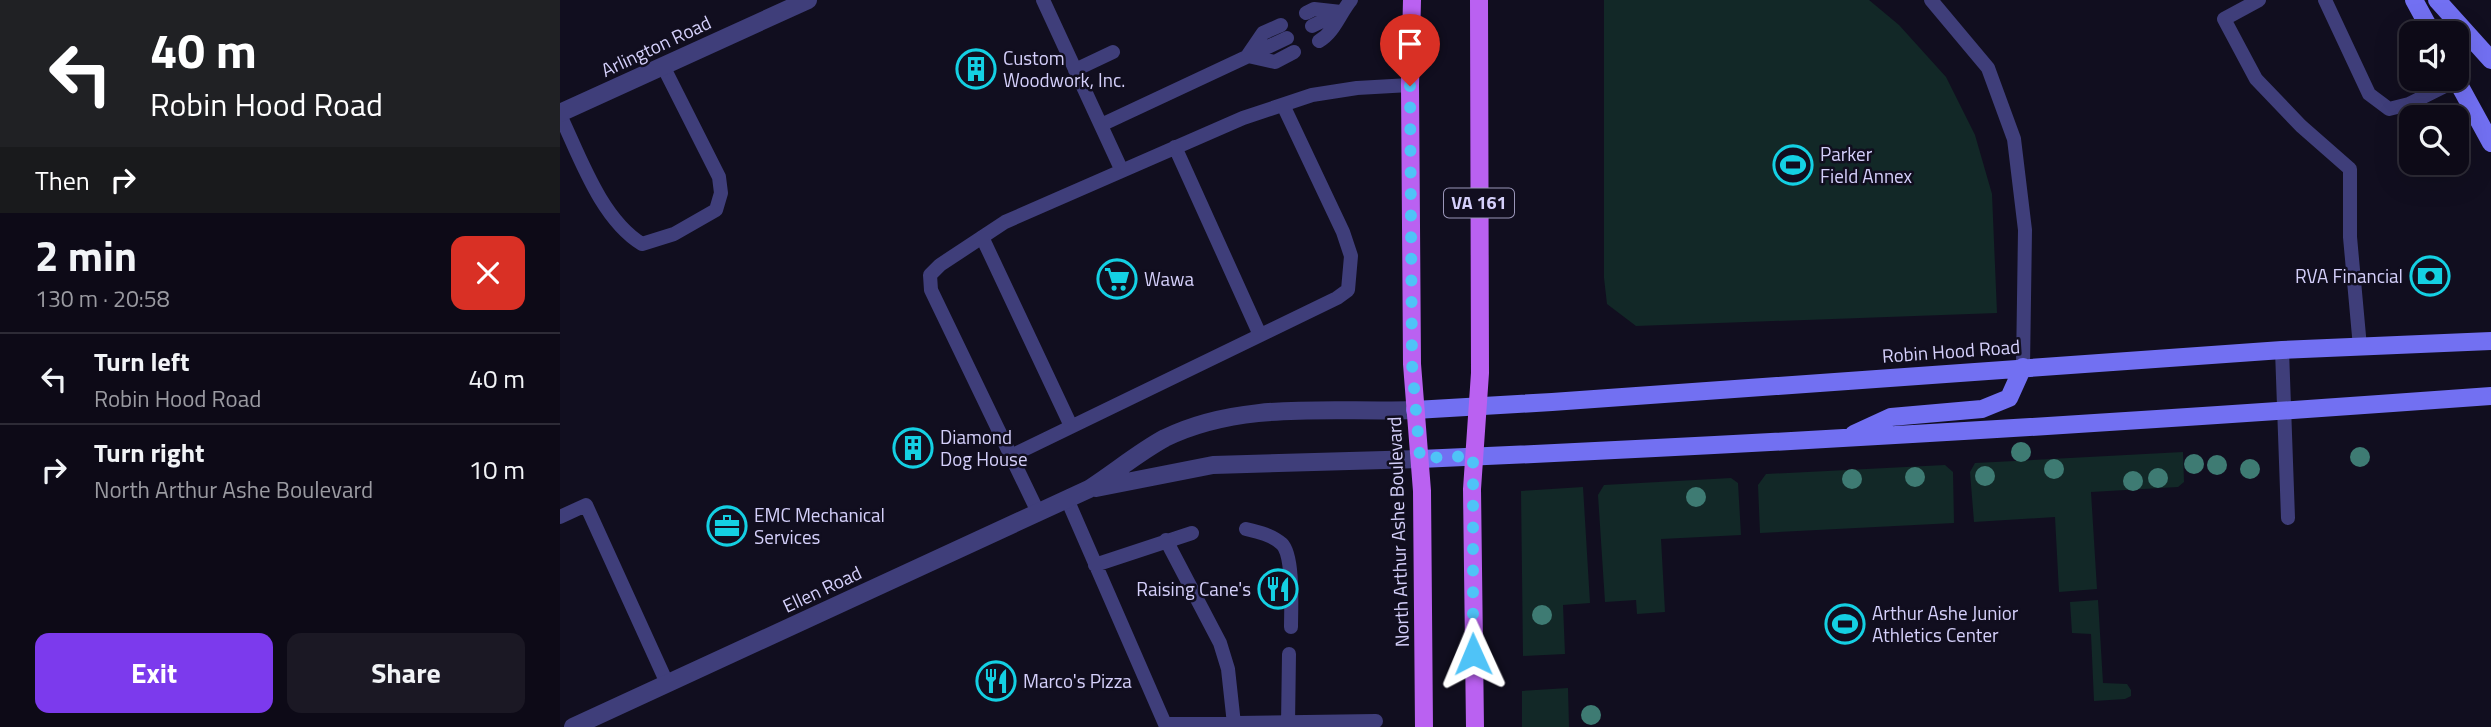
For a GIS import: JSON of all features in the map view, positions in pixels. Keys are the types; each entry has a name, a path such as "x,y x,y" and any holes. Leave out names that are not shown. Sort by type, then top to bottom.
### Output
{"main road":[{"name":"North Arthur Ashe Boulevard","path":"1412,0 1412,364 1420,458 1424,727"},
{"path":"1471,0 1479,43"},
{"name":"VA 161","path":"1475,727 1473,456 1480,373 1479,0"},
{"path":"2414,0 2425,21"},
{"path":"2437,0 2491,60"},
{"path":"2463,91 2491,143"},
{"name":"Robin Hood Road","path":"1415,410 2282,350 2491,341"},
{"path":"1844,438 1891,417 1982,409 2008,398 2023,367"},
{"path":"1420,458 1844,438 2491,396"}],"street":[{"name":"Arlington Road","path":"560,114 808,0"},
{"name":"Ellen Road","path":"573,727 1089,489 1163,439 1214,420 1241,414 1415,410"},
{"name":"Ellen Road","path":"1089,489 1213,465 1420,458"}],"lane":[{"path":"1043,0 1122,171"},
{"path":"1318,41 1328,36 1340,12 1351,0"},
{"path":"1931,0 1988,68 2014,138 2025,230 2023,367"},
{"path":"2259,0 2224,19 2243,55 2256,79 2301,126 2350,169 2350,237 2360,347"},
{"path":"2325,0 2370,94 2389,109 2409,104 2434,91"},
{"path":"1309,19 1314,9 1340,12"},
{"path":"1101,125 1248,56 1284,31"},
{"path":"1075,70 1113,52"},
{"path":"1248,56 1275,62 1294,52"},
{"path":"560,114 611,216 629,237 642,244 674,234 716,210 721,193 719,177 663,66"},
{"path":"1038,512 932,290 930,275 940,265 1005,222 1243,118 1312,95 1410,86"},
{"path":"1011,456 1337,298 1348,290 1351,256 1343,232 1283,105"},
{"path":"1175,147 1260,335"},
{"path":"982,237 1072,426"},
{"path":"2282,350 2288,518"},
{"path":"1067,499 1165,725 1376,721"},
{"path":"560,517 586,505 667,683"},
{"path":"1247,529 1267,534 1284,546 1289,559 1291,627"},
{"path":"1095,565 1192,533"},
{"path":"1166,540 1220,643 1228,669 1234,724"},
{"path":"1288,724 1289,653"}],"green space":[{"name":"Parker Field Annex","path":"1604,0 1869,0 1899,25 1946,77 1975,135 1992,194 1997,313 1636,326 1607,304 1604,278"},
{"path":"2183,452 2184,482 2178,487 2091,492 2097,589 2059,592 2055,517 1974,522 1970,472 1975,463"},
{"path":"1945,465 1953,472 1954,523 1760,533 1758,485 1766,474"},
{"path":"1731,478 1738,483 1741,535 1661,539 1665,612 1637,614 1636,600 1605,602 1598,495 1604,485"},
{"path":"1583,487 1590,603 1563,605 1565,654 1523,656 1521,491"},
{"path":"2098,600 2103,683 2127,684 2131,696 2125,699 2094,701 2091,634 2072,633 2070,602"},
{"path":"1568,688 1569,727 1522,727 1522,691"}],"place":[{"name":"Custom Woodwork, Inc.","path":"976,69"},
{"name":"Parker Field Annex","path":"1793,165"},
{"name":"RVA Financial","path":"2430,276"},
{"name":"Wawa","path":"1117,279"},
{"name":"Diamond Dog House","path":"913,448"},
{"name":"EMC Mechanical Services","path":"727,526"},
{"name":"Raising Cane's","path":"1278,589"},
{"name":"Arthur Ashe Junior Athletics Center","path":"1845,624"},
{"name":"Marco's Pizza","path":"996,681"}],"route":[{"path":"1410,86 1412,383 1420,458 1473,456 1473,654"}]}
